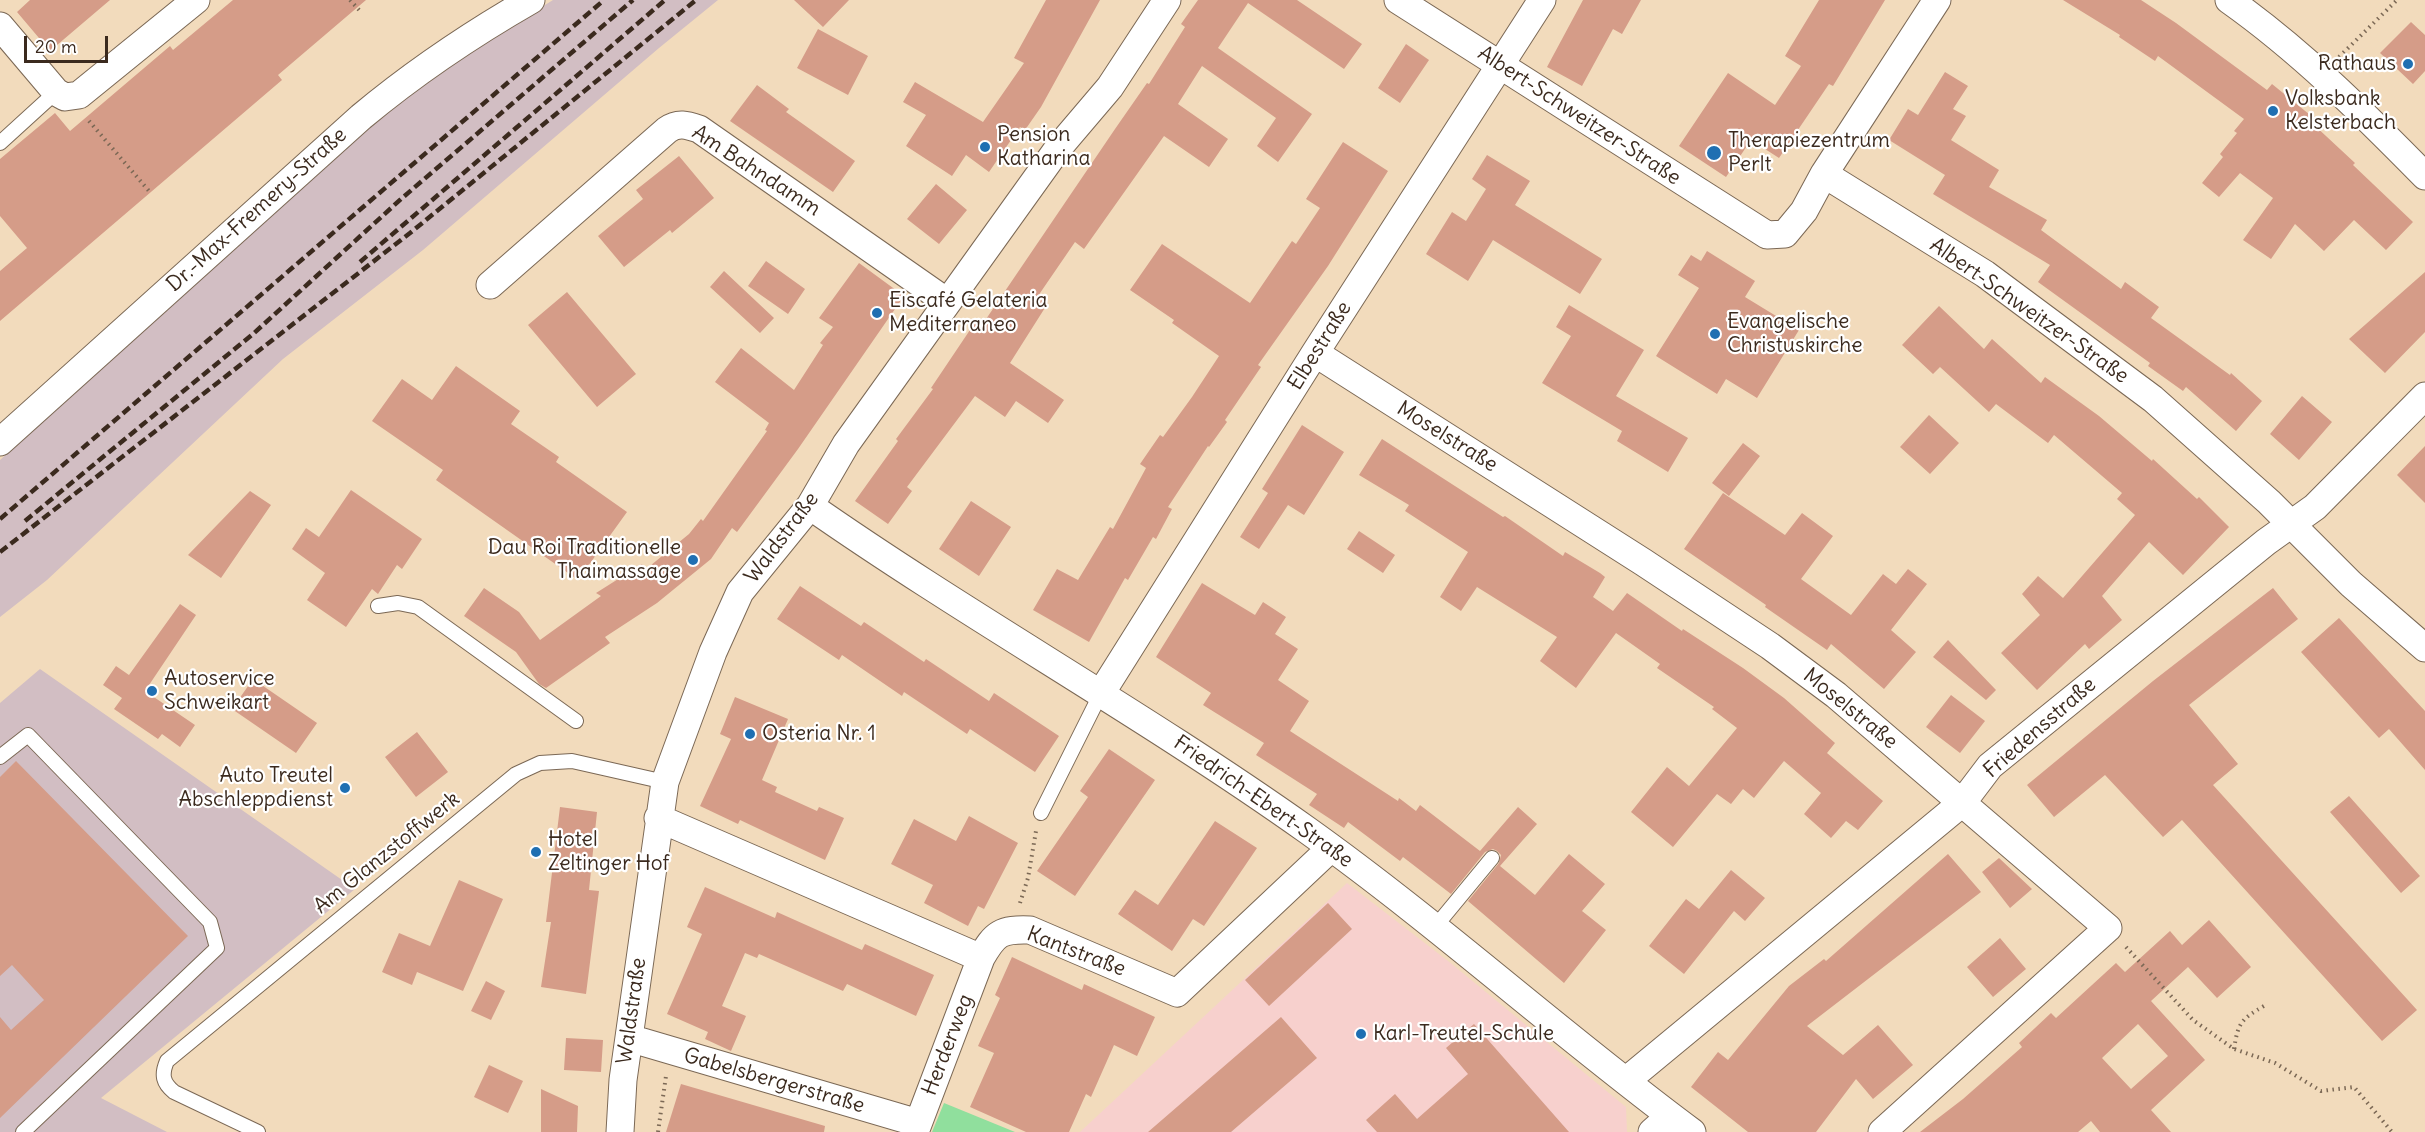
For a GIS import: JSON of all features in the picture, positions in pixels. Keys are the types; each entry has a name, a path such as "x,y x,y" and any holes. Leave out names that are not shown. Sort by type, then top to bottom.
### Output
{"street":[{"path":"0,26 68,94 196,0"},
{"name":"Dr.-Max-Fremery-Straße","path":"0,442 361,117 409,77 476,32 531,0"},
{"name":"Waldstraße","path":"620,1132 623,1080 658,818 665,782 713,652 740,592 810,506 836,459 1059,147 1110,87 1167,0"},
{"name":"Albert-Schweitzer-Straße","path":"1398,0 1767,235 1785,234 1804,211 1824,174 1985,274 2153,399 2269,502 2351,584 2425,648"},
{"name":"Elbestraße","path":"1100,695 1315,353 1542,0"},
{"path":"1824,174 1937,0"},
{"path":"2229,0 2257,20 2321,74 2425,176"},
{"name":"Am Bahndamm","path":"490,285 667,130 675,125 686,125 699,129 947,302"},
{"name":"Moselstraße","path":"1315,353 1643,562 1770,646 1836,695 2108,928"},
{"name":"Friedensstraße","path":"1627,1080 1962,803 1990,766 2265,542 2315,507 2425,396"},
{"name":"Friedrich-Ebert-Straße","path":"810,506 1100,695 1200,756 1331,848 1627,1080 1661,1124 1692,1132"},
{"path":"658,818 981,958"},
{"name":"Kantstraße","path":"981,958 991,939 1011,929 1030,930 1177,993 1331,848"},
{"path":"1882,1132 2108,928"},
{"name":"Herderweg","path":"917,1128 981,958"},
{"name":"Gabelsbergerstraße","path":"629,1038 917,1128"}],"lane":[{"path":"0,143 68,94"},
{"path":"378,606 398,603 418,607 576,721"},
{"path":"1041,813 1100,695"},
{"path":"0,757 28,735 210,922 218,948 23,1132"},
{"name":"Am Glanzstoffwerk","path":"258,1132 174,1092 165,1084 162,1071 167,1061 516,774 540,763 572,761 665,782"},
{"path":"1434,927 1492,858"}],"path":[{"path":"350,0 360,11"},
{"path":"2321,74 2397,0"},
{"path":"68,94 148,191"},
{"path":"1011,929 1028,878 1041,813"},
{"path":"2108,928 2193,1020 2234,1049 2275,1064 2322,1091 2354,1087 2392,1132"},
{"path":"2234,1049 2237,1028 2246,1016 2264,1006"},
{"path":"658,1132 669,1050"}],"shaded area":[{"path":"553,0 718,0 423,250 283,359 47,580 0,617 0,460 381,115 452,63"},
{"path":"40,669 355,889 101,1098 167,1132 0,1132 0,703"},
{"name":"Karl-Treutel-Schule","path":"1347,883 1448,961 1626,1107 1627,1132 1080,1132"}],"green space":[{"path":"944,1103 1015,1132 932,1132"}],"building":[{"path":"30,0 110,0 50,51 17,12"},
{"path":"233,0 366,0 278,75 282,80 0,321 0,271 27,248 0,216 0,159 55,113 70,131 170,46 173,50"},
{"path":"794,0 849,0 823,27"},
{"path":"1046,0 1100,0 1041,107 1025,130 1020,127 989,172 966,155 952,176 906,146 926,115 903,102 915,82 983,122 1024,63 1014,58"},
{"path":"1198,0 1297,0 1362,44 1344,69 1248,3 1218,48 1312,114 1278,162 1257,146 1276,118 1202,66 1178,104 1228,139 1209,167 1164,136 1084,249 1075,242 1038,296 1048,303 1010,363 1064,400 1048,423 1016,401 1005,417 975,396 907,487 912,491 888,524 855,501 933,389 931,388 976,321 982,325 1115,129 1147,83 1149,84 1185,27 1181,24"},
{"path":"1583,0 1641,0 1622,34 1613,29 1582,86 1547,67"},
{"path":"1819,0 1885,0 1833,86 1829,84 1779,158 1751,140 1726,177 1679,146 1728,73 1775,105 1801,66 1785,56"},
{"path":"2063,0 2141,0 2267,90 2272,84 2315,119 2312,123 2413,222 2386,250 2354,220 2324,251 2295,224 2271,259 2243,240 2273,198 2240,173 2219,197 2202,183 2223,157 2220,154 2237,133 2234,131 2244,119 2158,56 2155,61 2119,37 2120,35"},
{"name":"Rathaus","path":"2411,22 2425,35 2425,71 2413,84 2380,53"},
{"path":"818,29 868,56 848,95 797,68"},
{"path":"1406,44 1429,60 1400,103 1378,88"},
{"path":"1945,72 1968,86 1953,109 1966,116 1951,140 1999,170 1989,187 2047,220 2041,230 2121,289 2125,282 2159,307 2151,318 2230,375 2231,373 2262,401 2236,431 2186,387 2183,391 2148,366 2150,363 2038,282 2050,265 1933,194 1945,175 1889,140 1908,109 1918,115"},
{"path":"757,85 789,109 786,112 855,161 833,192 730,121"},
{"path":"1343,142 1388,171 1328,266 1258,365 1261,367 1225,420 1227,422 1208,446 1168,507 1172,509 1156,539 1153,537 1128,580 1125,578 1089,642 1033,610 1057,569 1078,580 1110,527 1113,529 1146,468 1140,464 1160,435 1163,437 1219,356 1172,323 1174,320 1130,290 1162,244 1250,303 1292,241 1296,244 1320,208 1306,199"},
{"path":"1487,155 1530,181 1515,205 1602,259 1580,294 1493,240 1468,281 1426,254 1452,212 1466,221 1486,189 1472,179"},
{"path":"679,156 714,198 672,233 670,230 624,267 598,236 643,199 636,190"},
{"path":"936,184 967,210 939,244 907,219"},
{"path":"1707,251 1755,281 1745,297 1799,330 1757,398 1726,379 1717,394 1656,356 1699,288 1678,275 1691,255 1701,261"},
{"path":"766,261 805,289 788,314 748,286"},
{"path":"859,263 904,296 798,449 737,532 732,528 711,559 657,603 605,637 610,643 546,688 539,684 516,652 464,616 484,588 519,612 540,640 601,596 596,593 642,564 645,570 689,534 701,519 703,521 767,431 765,430 769,423 715,382 741,348 794,390 823,345 820,343 833,327 819,318"},
{"path":"724,271 774,318 760,333 710,287"},
{"path":"2425,272 2425,332 2385,373 2349,339"},
{"path":"567,292 636,374 597,407 528,325"},
{"path":"1569,305 1644,350 1616,396 1688,438 1668,472 1617,441 1622,431 1542,383 1571,336 1556,327"},
{"path":"1939,306 1984,349 1992,339 2041,383 2045,377 2099,416 2152,461 2153,459 2197,499 2199,497 2229,527 2183,575 2149,542 2102,596 2122,620 2089,649 2085,644 2037,690 2001,653 2040,615 2022,594 2038,576 2063,598 2135,515 2117,499 2122,493 2054,435 2048,443 1996,404 1989,412 1940,367 1933,374 1902,345"},
{"path":"456,366 520,411 511,424 559,457 556,462 627,512 578,580 436,480 443,470 372,421 402,379 432,400"},
{"path":"2302,396 2332,422 2299,460 2270,434"},
{"path":"1929,415 1959,443 1930,474 1900,447"},
{"path":"1302,425 1344,452 1304,515 1288,505 1259,549 1240,537 1268,493 1262,489"},
{"path":"1382,439 1503,517 1505,516 1563,556 1565,552 1600,573 1605,577 1593,597 1613,611 1627,593 1682,631 1683,629 1743,668 1784,698 1835,743 1827,753 1883,801 1858,830 1846,821 1831,838 1804,814 1821,793 1784,761 1754,798 1743,789 1731,804 1717,794 1673,847 1631,812 1667,767 1689,786 1737,728 1712,709 1714,707 1657,668 1660,664 1616,633 1576,688 1540,661 1557,637 1477,587 1461,611 1440,597 1468,552 1405,511 1409,505 1359,475"},
{"path":"1743,443 1760,456 1729,496 1712,483"},
{"path":"2425,446 2425,503 2397,475"},
{"path":"351,490 422,539 402,569 397,565 378,594 372,589 346,627 307,600 325,573 292,549 306,528 319,537"},
{"path":"250,491 271,505 221,578 188,555"},
{"path":"1723,493 1785,535 1802,513 1833,536 1801,579 1851,615 1883,574 1896,584 1908,569 1927,584 1891,630 1916,652 1884,689 1831,644 1827,650 1684,549"},
{"path":"971,501 1011,527 979,576 939,549"},
{"path":"1359,531 1395,555 1383,573 1347,549"},
{"path":"1202,583 1255,615 1263,602 1286,617 1275,634 1298,649 1278,680 1309,701 1290,731 1398,801 1399,798 1416,811 1420,805 1480,851 1518,807 1537,824 1500,866 1535,895 1569,854 1605,884 1582,911 1606,930 1564,983 1468,901 1499,863 1501,855 1497,851 1493,849 1485,852 1451,894 1403,857 1400,861 1348,822 1344,828 1309,805 1317,794 1256,755 1264,743 1203,705 1211,693 1156,657"},
{"path":"800,586 861,626 864,622 924,662 926,659 989,701 994,693 1059,736 1035,772 970,729 967,734 904,692 902,696 842,655 839,660 777,619"},
{"path":"2273,588 2298,619 2189,705 2238,764 2213,785 2417,1010 2382,1041 2182,820 2163,837 2105,775 2054,817 2027,785 2153,681"},
{"name":"Autoservice Schweikart","path":"180,604 196,615 145,691 195,725 180,747 162,734 158,739 114,709 122,698 103,685 116,666 129,675"},
{"path":"2339,618 2425,711 2425,770 2389,729 2379,738 2301,652"},
{"path":"1948,640 1996,690 1986,700 1933,657"},
{"path":"253,679 317,723 296,753 232,709"},
{"path":"1951,695 1985,721 1960,753 1926,727"},
{"path":"735,697 788,719 762,780 777,787 775,792 817,811 819,807 844,818 825,860 740,820 738,824 700,806 731,739 720,734"},
{"path":"417,732 448,772 416,797 385,757"},
{"path":"1109,749 1155,780 1075,896 1037,871 1088,797 1080,791"},
{"path":"16,761 188,936 0,1118 0,1017 11,1030 44,1000 12,965 0,976 0,777"},
{"path":"2349,796 2420,876 2401,893 2330,812"},
{"path":"560,807 597,812 589,890 599,891 586,994 541,987 551,922 546,922"},
{"path":"969,816 1018,843 984,909 978,906 968,926 924,903 933,885 891,864 914,819 956,841"},
{"path":"1215,821 1257,848 1204,926 1193,919 1172,951 1118,914 1135,890 1158,905"},
{"path":"1948,854 1981,892 1807,1026 1843,1055 1878,1025 1913,1065 1873,1099 1856,1079 1816,1132 1748,1132 1691,1087 1718,1052 1728,1060 1789,986 1824,959 1826,961"},
{"path":"1999,858 2032,889 2010,908 1982,872"},
{"path":"1731,870 1765,898 1745,921 1734,911 1684,974 1649,946 1686,899 1699,909"},
{"path":"459,880 503,899 463,991 417,972 412,985 382,972 399,933 430,946"},
{"path":"705,887 775,918 777,912 862,950 865,944 934,975 916,1016 847,984 843,991 759,954 757,958 745,953 722,1006 746,1016 731,1051 705,1039 708,1032 667,1014 702,934 687,927"},
{"path":"1328,903 1352,929 1269,1006 1245,980"},
{"path":"2209,920 2251,967 2217,998 2188,967 2151,1001 2205,1060 2151,1110 2171,1132 2100,1132 2091,1121 2078,1132 1920,1132 1963,1099 2022,1047 2019,1043 2051,1013 2056,1018 2116,963 2125,972 2170,931 2182,945","holes":["2138,1024 2168,1056 2131,1089 2102,1058"]},
{"path":"2000,938 2026,969 1993,997 1967,967"},
{"path":"1012,957 1082,990 1084,984 1155,1017 1137,1056 1114,1045 1091,1097 1086,1094 1069,1132 1026,1132 970,1107 994,1053 978,1046 1000,998 995,995"},
{"path":"486,981 505,991 491,1020 471,1011"},
{"path":"1281,1017 1317,1058 1231,1132 1148,1132"},
{"path":"1474,1024 1569,1132 1377,1132 1366,1120 1395,1094 1417,1119 1468,1074 1446,1048"},
{"path":"566,1038 603,1040 601,1072 564,1070"},
{"path":"489,1065 523,1081 508,1113 474,1097"},
{"path":"681,1084 825,1126 824,1132 666,1132"},
{"path":"541,1089 578,1106 577,1132 541,1132"}],"railway":[{"path":"0,519 604,0"},
{"path":"25,521 253,334 401,199 633,0"},
{"path":"360,262 665,0"},
{"path":"0,552 410,233 696,0"}],"place":[{"name":"Rathaus","path":"2408,64"},
{"name":"Volksbank Kelsterbach","path":"2273,111"},
{"name":"Pension Katharina","path":"985,147"},
{"name":"Therapiezentrum Perlt","path":"1714,153"},
{"name":"Eiscafé Gelateria Mediterraneo","path":"877,313"},
{"name":"Evangelische Christuskirche","path":"1715,334"},
{"name":"Dau Roi Traditionelle Thaimassage","path":"693,560"},
{"name":"Autoservice Schweikart","path":"152,691"},
{"name":"Osteria Nr. 1","path":"750,734"},
{"name":"Auto Treutel Abschleppdienst","path":"345,788"},
{"name":"Hotel Zeltinger Hof","path":"536,852"},
{"name":"Karl-Treutel-Schule","path":"1361,1034"}]}
